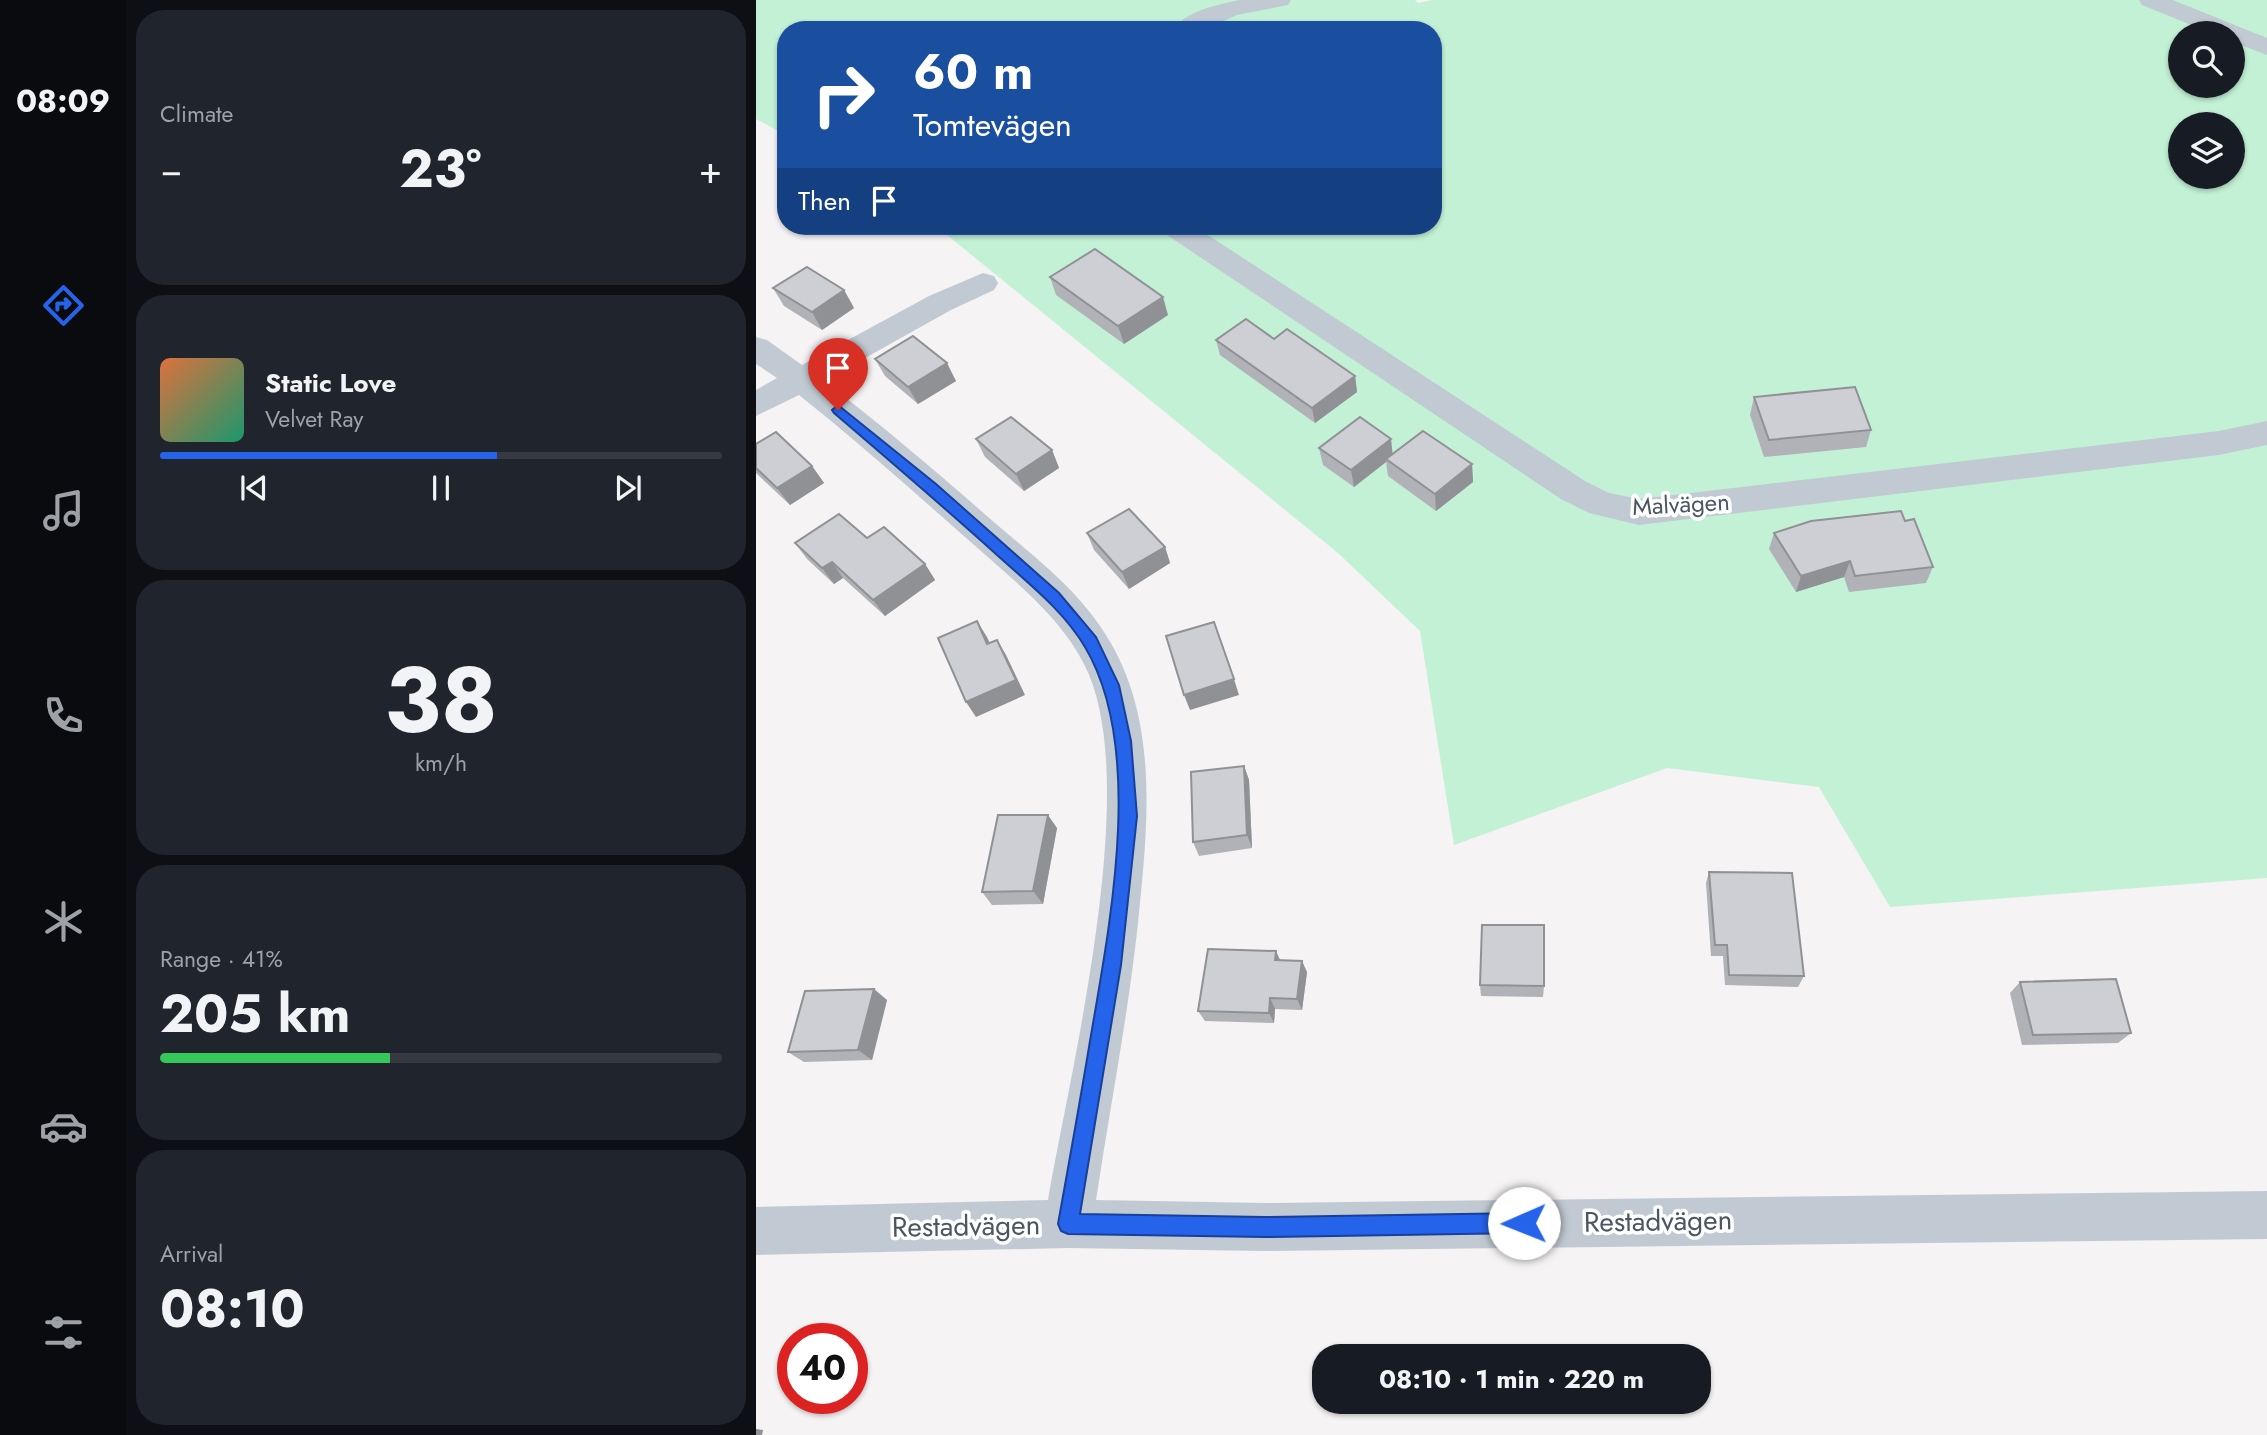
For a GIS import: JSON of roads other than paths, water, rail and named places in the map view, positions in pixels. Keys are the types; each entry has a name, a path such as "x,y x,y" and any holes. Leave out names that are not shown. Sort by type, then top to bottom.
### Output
{"street":[{"path":"1198,21 1218,13 1279,0"},
{"path":"2151,0 2267,47"},
{"name":"Malvägen","path":"1188,235 1573,491 1601,504 1639,512 2219,443 2267,432"},
{"path":"756,404 982,283"},
{"path":"756,348 802,379 931,487 1054,597 1090,641 1111,685 1123,741 1128,816 1112,965 1068,1224"},
{"name":"Restadvägen","path":"756,1231 1068,1224 1265,1227 2267,1215"}]}
